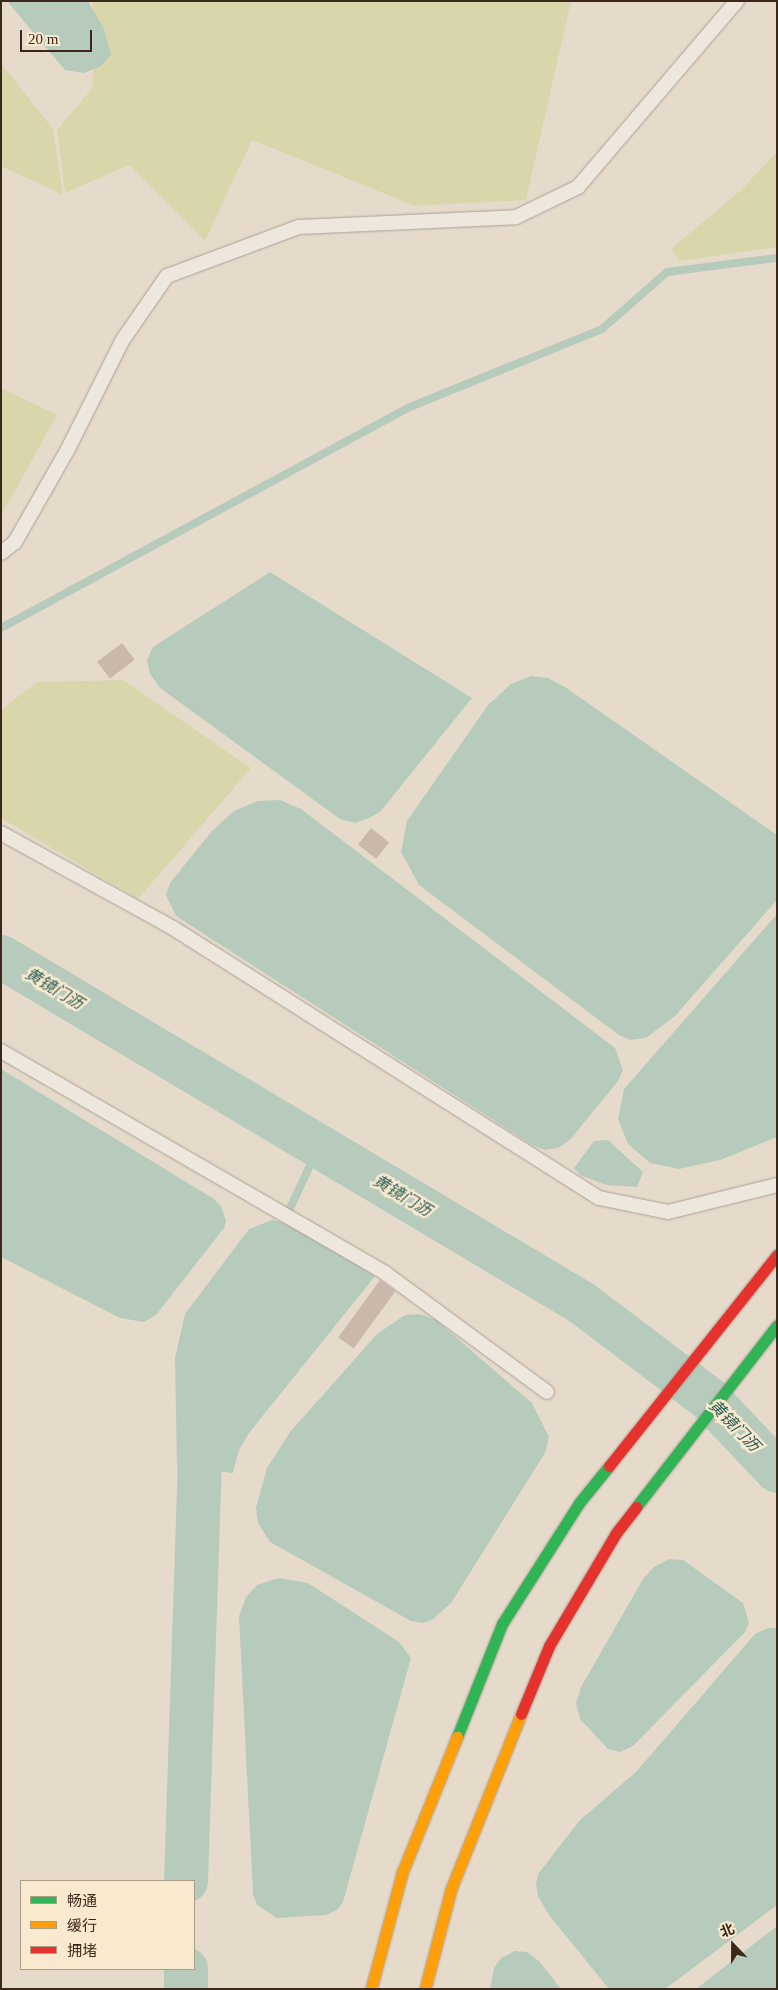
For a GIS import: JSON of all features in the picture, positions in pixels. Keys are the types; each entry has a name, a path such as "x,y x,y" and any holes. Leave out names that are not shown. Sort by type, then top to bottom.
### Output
{"main road":[{"path":"371,1989 402,1873 502,1624 578,1503 777,1255"},
{"path":"425,1989 451,1889 549,1646 616,1533 777,1325"}],"lane":[{"path":"1,553 15,542 68,449 122,342 167,276 299,227 516,217 578,187 737,1"},
{"path":"1,833 173,928 599,1198 668,1212 777,1185"},
{"path":"1,1051 385,1272 547,1392"}],"shaded area":[{"path":"7,1 88,1 104,29 111,55 101,66 84,73 65,70"},
{"path":"93,1 571,1 526,200 415,206 252,140 205,241 129,165 65,193 57,130 93,87"},
{"path":"1,63 53,129 63,195 1,166"},
{"path":"777,152 777,247 680,261 671,249 741,190"},
{"path":"1,388 57,415 1,516"},
{"path":"270,572 472,698 380,812 369,818 355,823 340,819 160,688 150,674 147,660 153,647"},
{"path":"531,676 548,678 565,687 777,835 777,900 675,1016 646,1038 630,1040 619,1035 419,885 401,852 407,821 488,705 511,684"},
{"path":"123,680 251,768 138,899 1,818 1,710 37,682"},
{"path":"280,800 301,809 615,1048 623,1070 618,1081 570,1140 558,1148 545,1150 532,1145 176,916 166,895 170,883 212,831 234,811 258,801"},
{"path":"777,914 777,1137 720,1160 679,1169 650,1163 628,1144 618,1119 624,1089"},
{"path":"1,1069 214,1199 221,1206 226,1221 224,1228 156,1315 144,1322 120,1318 1,1257"},
{"path":"608,1140 643,1172 637,1187 606,1185 580,1175 574,1168 594,1141"},
{"path":"272,1220 292,1225 375,1276 249,1433 239,1450 233,1473 177,1466 175,1358 185,1314 249,1229"},
{"path":"420,1314 436,1320 532,1403 549,1437 545,1453 451,1603 433,1619 423,1623 411,1621 270,1542 258,1523 256,1508 267,1468 290,1432 377,1334 405,1315"},
{"path":"669,1559 683,1560 743,1603 749,1623 745,1632 633,1746 620,1752 608,1749 580,1719 576,1703 581,1687 643,1579 654,1567"},
{"path":"279,1578 308,1583 399,1642 411,1658 343,1902 337,1910 326,1915 277,1918 257,1905 253,1894 239,1616 246,1597 257,1585"},
{"path":"768,1628 777,1628 777,1905 665,1989 609,1989 549,1915 538,1896 536,1885 538,1874 580,1820 636,1772 755,1634"},
{"path":"777,1926 777,1989 696,1989"},
{"path":"515,1951 527,1952 539,1961 561,1989 490,1989 494,1968 501,1958"}],"building":[{"path":"122,643 135,660 110,678 97,662"},
{"path":"371,828 389,842 376,859 358,845"},
{"path":"380,1280 395,1291 354,1349 338,1337"}],"waterway":[{"path":"1,628 410,407 602,329 667,272 777,258"},
{"name":"黄镜门沥","path":"1,957 582,1303 709,1399 777,1471"},
{"path":"286,1217 319,1146"},
{"path":"186,1880 200,1457"},
{"path":"186,1970 186,1989"}],"traffic: fast":[{"path":"636,1507 777,1325"},
{"path":"457,1737 502,1624 579,1503 609,1466"}],"traffic: slow":[{"path":"425,1989 451,1889 521,1714"},
{"path":"371,1989 402,1873 457,1737"}],"traffic: jam":[{"path":"609,1466 777,1255"},
{"path":"521,1714 549,1646 616,1533 636,1507"}]}
